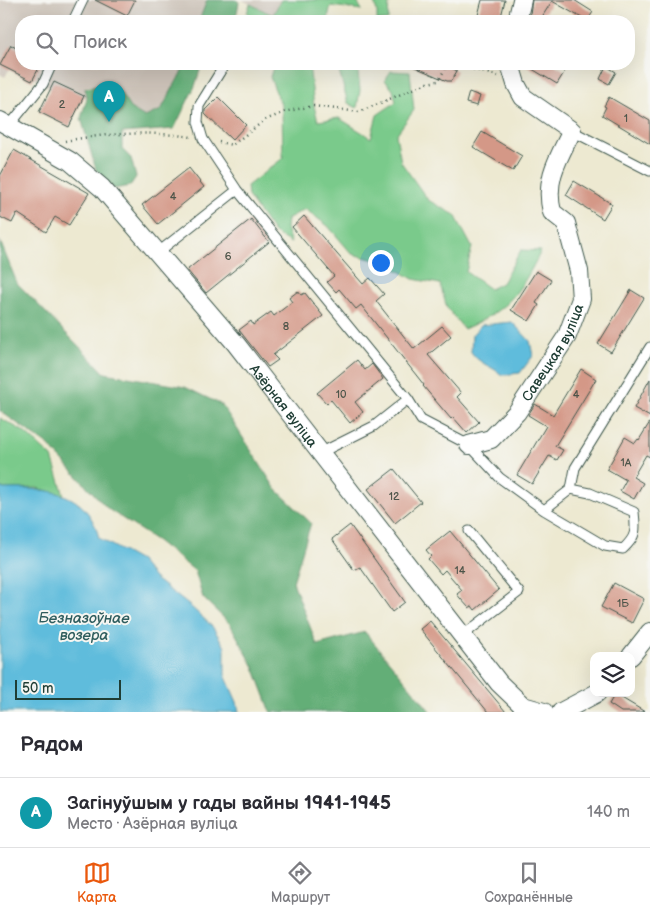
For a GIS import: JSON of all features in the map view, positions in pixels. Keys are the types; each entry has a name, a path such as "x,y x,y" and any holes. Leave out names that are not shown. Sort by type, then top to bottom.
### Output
{"street":[{"path":"518,15 522,0"},
{"path":"512,70 523,96 572,131"},
{"name":"Азёрная вуліца","path":"4,124 70,160 102,188 156,254 236,344 499,683 526,709 544,712"},
{"name":"Савецкая вуліца","path":"469,445 490,439 517,412 567,336 581,298 579,271 566,223 552,212 548,196 552,172 572,131"},
{"path":"634,652 650,632"},
{"path":"561,712 590,697"}],"lane":[{"path":"76,15 83,0"},
{"path":"4,124 42,84 49,70"},
{"path":"221,70 200,106 198,122 203,139 238,190 408,399 421,420 469,445 500,478 544,510 605,546 622,549 632,540 636,529 634,512 590,494 571,489"},
{"path":"572,131 650,171"},
{"path":"156,254 238,190"},
{"path":"544,510 571,489 575,468 650,347"},
{"path":"320,453 374,426 408,399"},
{"path":"462,636 519,592 469,531"}],"path":[{"path":"42,145 127,133 168,134 232,145 266,120 288,111 314,106 359,112 438,80 444,70"},
{"path":"476,70 515,81"}],"shaded area":[{"path":"0,0 235,0 226,15 15,15 15,70 195,70 155,123 84,97 69,127 39,112 50,89 34,77 32,81 9,70 5,77 0,74"},
{"path":"242,0 281,0 273,15"}],"green space":[{"path":"207,0 236,0 239,2 235,15 201,15"},
{"path":"281,0 356,0 362,10 331,6 329,15 273,15"},
{"path":"373,0 389,0 388,15 377,15"},
{"path":"250,4 273,15 249,15 247,13"},
{"path":"183,70 200,70 195,86 174,129 122,133 122,149 131,158 136,177 130,186 114,189 96,170 81,118 87,98 85,88 99,86 120,92 130,108 145,117 161,110"},
{"path":"272,70 310,70 314,106 318,121 339,118 371,138 377,115 396,102 393,90 385,80 391,71 410,72 414,110 396,135 401,162 428,200 455,215 472,247 466,272 490,289 502,283 521,250 541,251 526,278 511,299 492,315 464,329 447,308 440,284 413,279 386,263 352,254 328,226 305,209 287,219 286,228 291,243 274,233 248,196 247,186 283,158 282,107 270,77"},
{"path":"339,70 358,70 360,90 357,108 348,103"},
{"path":"0,241 17,283 105,373 185,387 222,405 275,488 311,523 293,582 317,645 365,632 431,712 271,712 254,667 230,624 203,598 195,571 157,541 108,509 48,445 0,411"},
{"path":"0,418 23,431 52,457 64,495 37,488 4,489 0,487"}],"water":[{"path":"512,322 530,341 533,356 520,373 502,375 479,360 471,352 472,335 481,325"},
{"name":"Безназоўнае возера","path":"0,487 4,489 49,491 75,501 85,510 93,522 99,538 140,561 154,578 212,626 225,647 225,675 237,702 239,712 0,712"}],"building":[{"path":"95,0 135,0 128,15"},
{"path":"482,0 505,0 501,15 478,15"},
{"path":"532,0 574,0 593,12 591,15 576,15 552,1 543,15 530,14"},
{"path":"11,45 15,47 15,70 38,70 32,81 0,65"},
{"path":"422,70 457,71 451,81"},
{"path":"534,70 563,70 565,71 557,84"},
{"path":"604,70 616,72 609,84 600,79"},
{"path":"54,82 84,96 69,127 39,112"},
{"path":"469,92 480,96 477,106 466,103"},
{"path":"218,97 246,125 232,140 205,114 205,110"},
{"path":"609,97 650,121 650,144 602,115"},
{"path":"482,132 522,156 513,171 473,147"},
{"path":"14,150 89,193 69,225 55,217 46,232 17,213 12,223 0,217 0,176"},
{"path":"189,168 204,187 158,224 142,205"},
{"path":"574,181 612,204 603,219 566,195"},
{"path":"304,216 363,284 370,278 384,294 376,301 414,349 442,326 451,336 428,355 461,393 457,397 479,422 467,433 453,417 451,419 423,386 361,305 356,309 339,289 336,292 327,282 334,276 292,227"},
{"path":"251,219 269,242 206,293 187,270"},
{"path":"536,271 551,280 536,303 539,305 529,321 511,310"},
{"path":"631,290 644,298 611,352 598,344"},
{"path":"298,291 301,295 305,293 323,316 273,355 278,360 268,367 239,330 251,321 253,325 271,312 274,316 292,302 289,298"},
{"path":"357,360 365,370 372,364 383,379 355,402 363,412 350,423 331,400 327,404 317,393"},
{"path":"581,369 596,379 555,446 563,450 557,460 549,456 532,484 517,475 546,426 528,415 535,404 553,415"},
{"path":"650,379 650,417 634,408"},
{"path":"650,422 650,457 646,455 633,477 643,483 634,499 620,491 626,480 607,469 625,437 635,443 639,440"},
{"path":"394,469 421,502 395,523 368,489"},
{"path":"350,525 405,602 392,612 360,567 354,570 332,539"},
{"path":"450,531 499,590 475,610 472,606 469,608 457,594 462,590 445,570 441,574 428,559 431,556 426,550"},
{"path":"614,583 644,599 632,623 601,607"},
{"path":"430,621 506,712 488,712 420,629"},
{"path":"613,697 620,697 645,712 621,712 609,704"}],"place":[{"name":"Загінуўшым у гады вайны 1941-1945","path":"109,122"}]}
